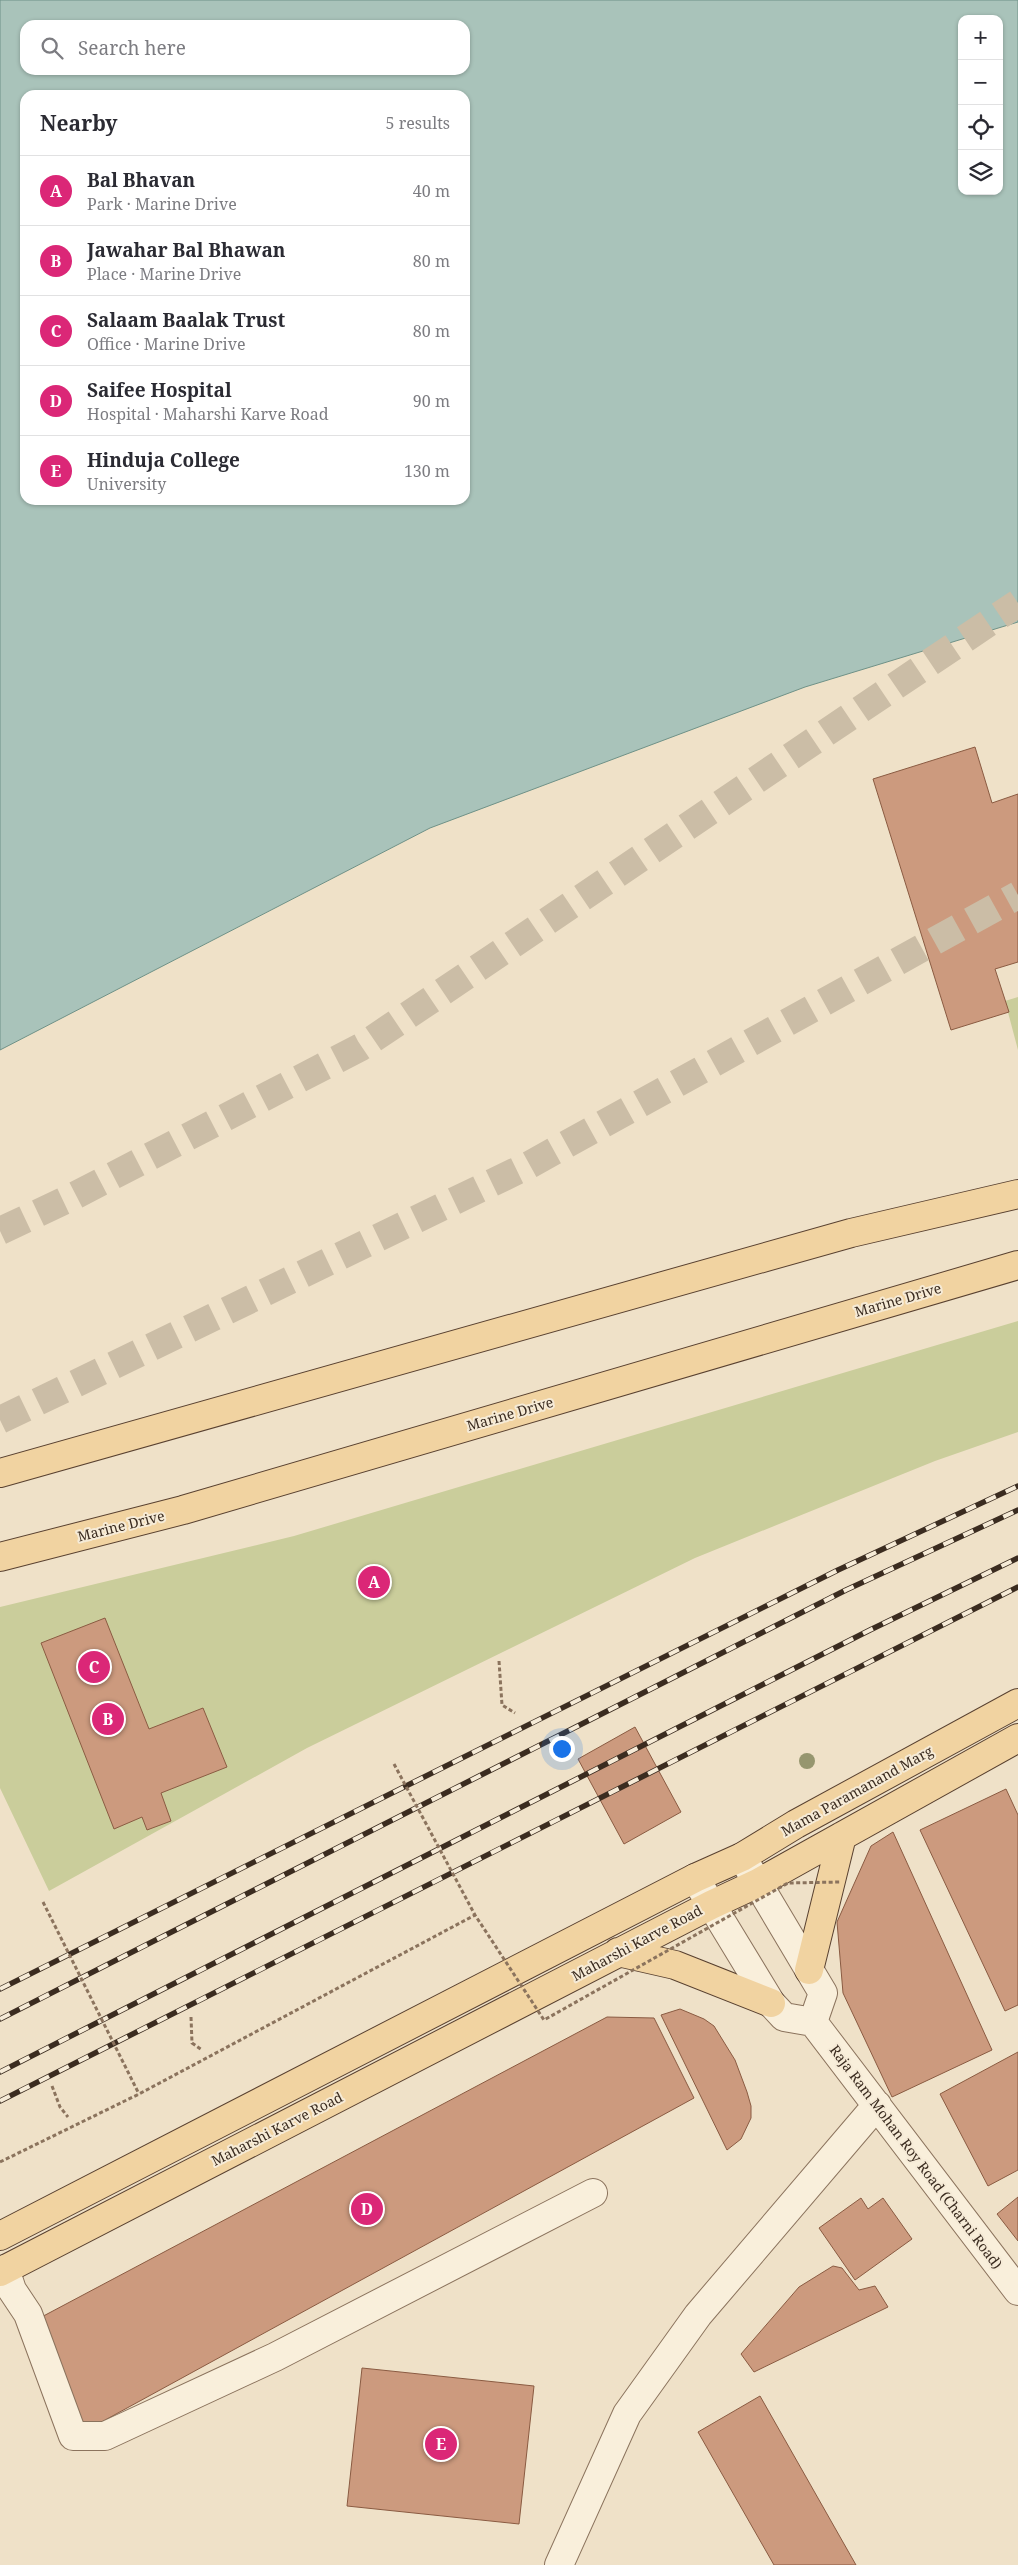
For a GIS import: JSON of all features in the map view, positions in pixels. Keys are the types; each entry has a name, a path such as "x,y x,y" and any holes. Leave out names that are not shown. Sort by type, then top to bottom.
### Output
{"main road":[{"path":"0,1473 851,1233 1018,1194"},
{"name":"Marine Drive","path":"0,1557 183,1510 1018,1265"},
{"name":"Mama Paramanand Marg","path":"695,1878 742,1857 796,1824 1018,1703"},
{"path":"711,1905 758,1883 1017,1741"},
{"path":"809,1970 842,1836"},
{"path":"0,2236 695,1878"},
{"name":"Maharshi Karve Road","path":"2,2270 711,1905"},
{"path":"618,1952 675,1965 772,2003"}],"street":[{"path":"711,1905 772,2003 784,2017 813,2022 823,1994 742,1857"},
{"name":"Maharshi Karve Road","path":"695,1878 711,1905"},
{"name":"Raja Ram Mohan Roy Road (Charni Road)","path":"813,2022 1018,2291"},
{"path":"559,2565 627,2414 698,2315 877,2105"},
{"path":"2,2270 12,2290 28,2314 73,2436 105,2436 275,2357 593,2194"}],"path":[{"path":"499,1661 502,1705 515,1713"},
{"path":"394,1764 475,1915 544,2020 788,1883 840,1882"},
{"path":"43,1902 139,2094"},
{"path":"0,2162 139,2094 475,1915"},
{"path":"191,2017 192,2042 202,2050"},
{"path":"52,2086 60,2106 68,2117"}],"green space":[{"path":"1018,997 1018,1050 1005,1001"},
{"path":"1018,1321 1018,1432 935,1461 695,1558 307,1748 49,1891 0,1788 0,1607 294,1536"}],"water":[{"path":"0,0 1018,0 1018,622 805,687 430,828 0,1050"}],"building":[{"path":"975,747 992,803 1018,794 1018,962 995,969 1009,1012 951,1030 873,779"},
{"path":"105,1618 149,1729 203,1708 227,1767 161,1793 171,1821 147,1830 142,1817 114,1829 41,1643"},
{"path":"635,1727 681,1812 624,1844 578,1759"},
{"path":"1006,1789 1018,1815 1018,2005 1005,2011 920,1830"},
{"path":"893,1832 992,2050 892,2097 843,1993 837,1922 871,1846"},
{"path":"680,2009 704,2019 714,2026 735,2060 747,2092 751,2106 751,2118 741,2139 727,2150 661,2015"},
{"path":"607,2017 654,2018 694,2098 85,2431 34,2321"},
{"path":"1018,2052 1018,2170 988,2186 940,2094"},
{"path":"1018,2197 1018,2241 997,2214"},
{"path":"861,2198 868,2209 883,2198 912,2239 855,2280 819,2228"},
{"path":"833,2266 842,2268 859,2290 875,2286 888,2307 754,2372 741,2354 799,2287"},
{"path":"362,2368 534,2386 519,2524 347,2506"},
{"path":"760,2396 856,2565 774,2565 698,2432"}],"tunnel":[{"path":"0,1231 70,1198 361,1047 1018,603"},
{"path":"0,1420 529,1165 1018,895"}],"railway":[{"path":"0,1989 838,1570 1018,1486"},
{"path":"0,2019 846,1590 1018,1510"},
{"path":"0,2072 870,1630 1018,1558"},
{"path":"0,2101 1018,1587"}],"place":[{"name":"Bal Bhavan","path":"374,1582"},
{"name":"Salaam Baalak Trust","path":"94,1667"},
{"name":"Jawahar Bal Bhawan","path":"108,1719"},
{"name":"Saifee Hospital","path":"367,2209"},
{"name":"Hinduja College","path":"441,2444"}]}
